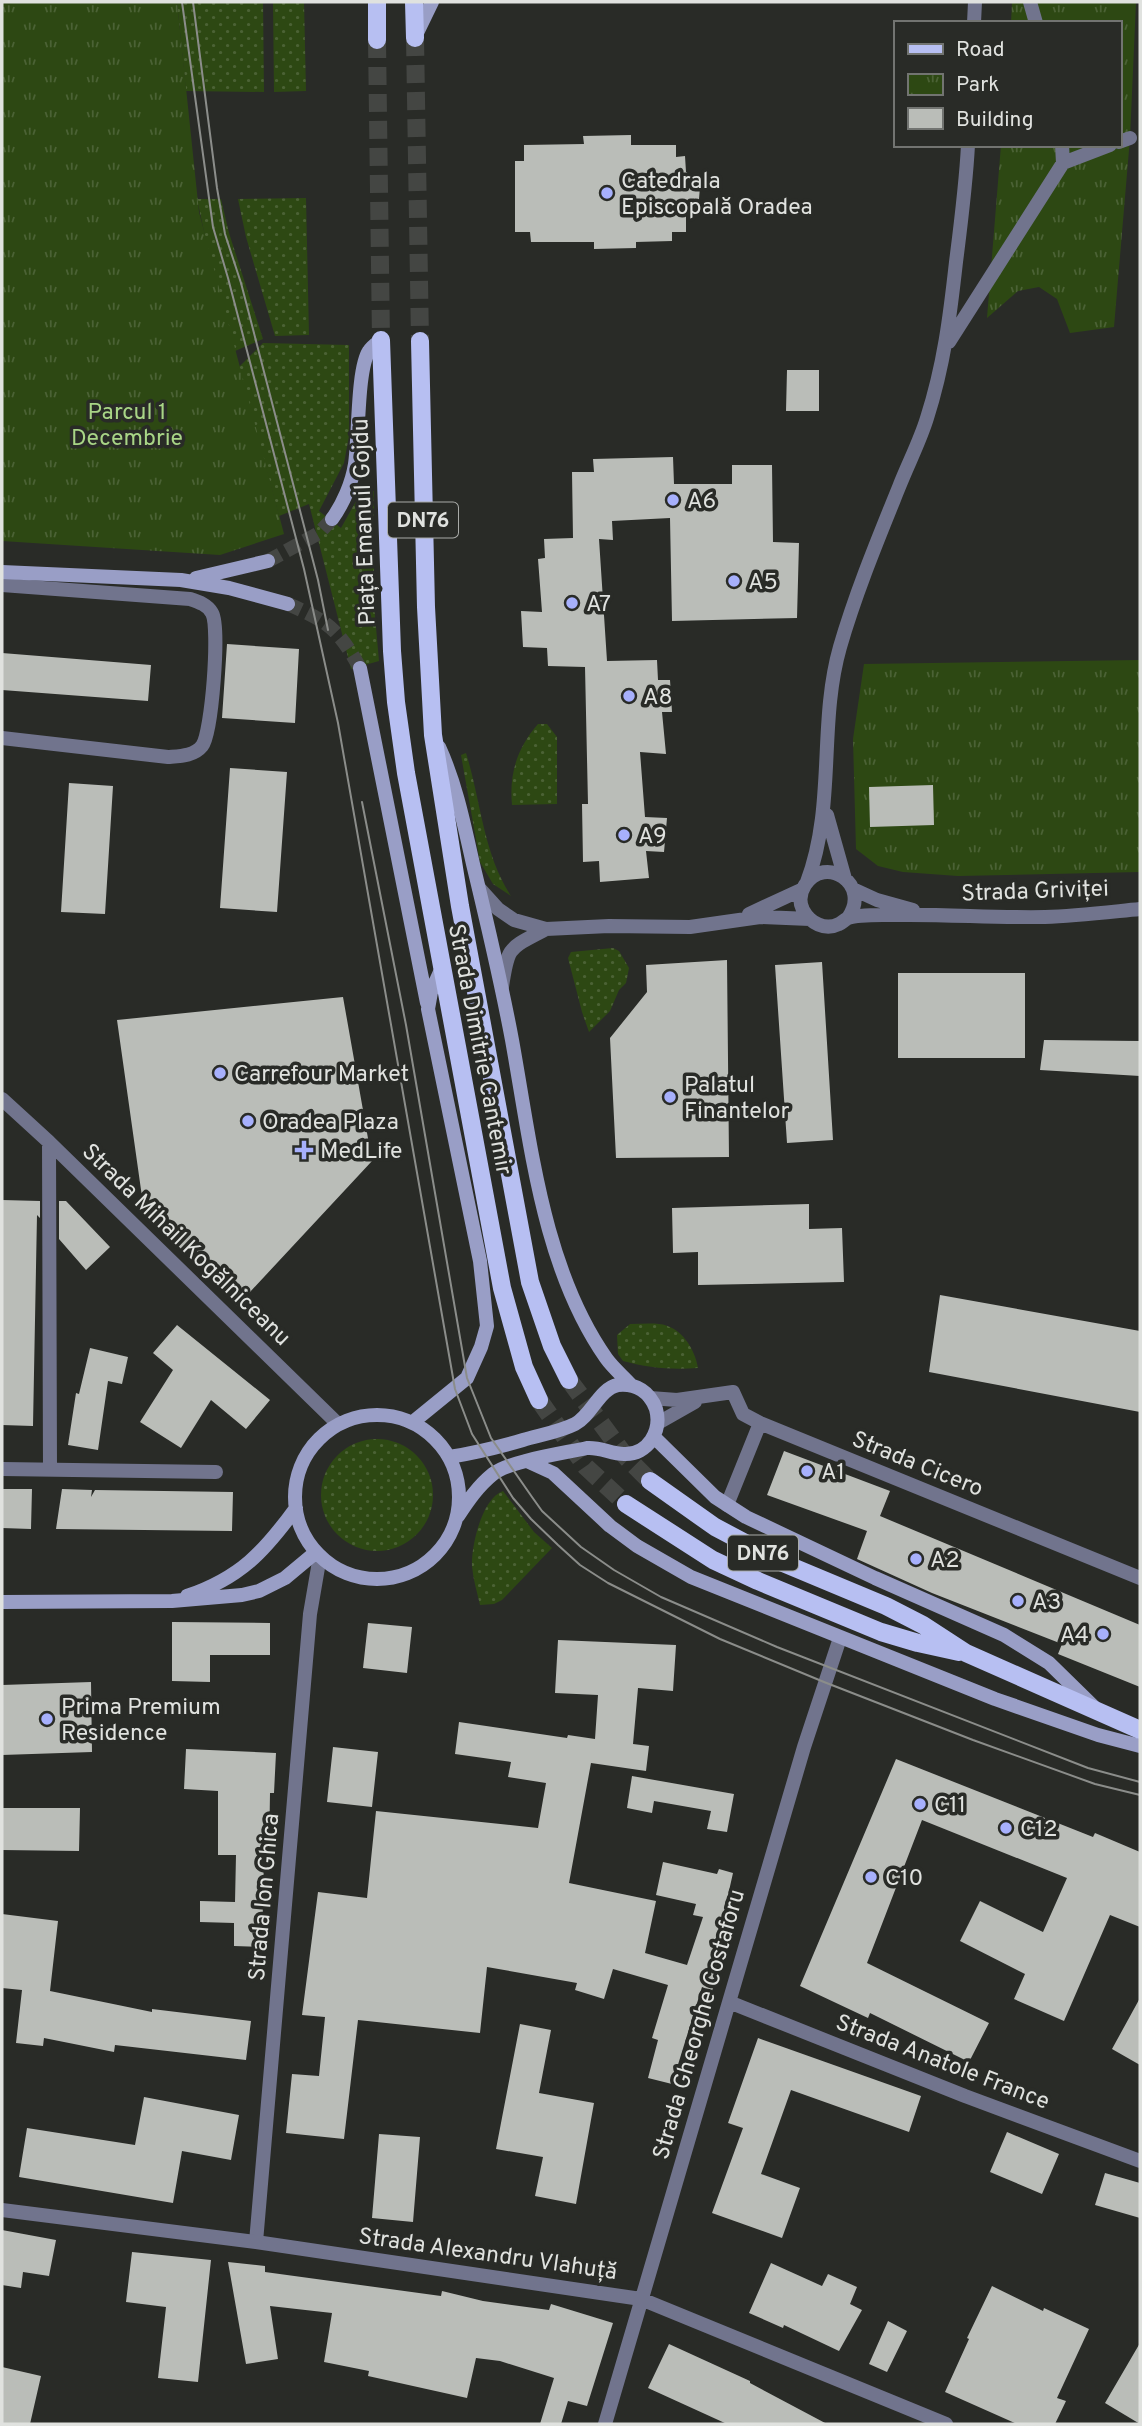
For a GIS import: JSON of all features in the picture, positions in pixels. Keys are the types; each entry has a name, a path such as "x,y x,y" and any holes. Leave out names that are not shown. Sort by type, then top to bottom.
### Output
{"main road":[{"path":"377,2 377,40"},
{"path":"414,2 415,38"},
{"path":"415,38 432,2"},
{"path":"332,520 347,491 354,467 364,366 370,349 381,340"},
{"name":"Piața Emanuil Gojdu","path":"381,340 389,590 396,702"},
{"name":"Strada Dimitrie Cantemir","path":"419,341 421,471 433,735 468,948 530,1282 552,1346 569,1380"},
{"path":"181,580 214,575 268,561"},
{"path":"2,572 181,580 229,587 288,604"},
{"path":"360,668 480,1261 487,1326 467,1378 413,1422"},
{"name":"Strada Dimitrie Cantemir","path":"396,702 441,970 502,1289 524,1367 539,1400"},
{"path":"433,735 457,793 502,988 533,1158 554,1247 585,1325 607,1360 631,1385 644,1390 657,1412 656,1430 648,1445 632,1454 617,1454 600,1447 587,1448 509,1466 495,1472 476,1489 457,1517 447,1540 431,1559 414,1570 395,1577 375,1579 355,1576 336,1568 318,1554 306,1541 296,1508 297,1480 307,1453 322,1436 338,1424 349,1419 375,1415 394,1416 413,1422 436,1439 449,1457 458,1495 457,1517"},
{"path":"428,1009 431,992 441,970"},
{"path":"449,1457 497,1447 571,1426 584,1419 613,1387 631,1385"},
{"path":"656,1430 688,1473 727,1505 764,1527 1004,1635 1049,1663 1100,1713"},
{"path":"529,1462 552,1473 610,1526 662,1561 722,1591 995,1699 1098,1735 1140,1745"},
{"name":"DN76","path":"650,1481 715,1527 783,1563 905,1615 966,1653"},
{"path":"626,1504 685,1543 758,1581 881,1632 937,1648 966,1653 1140,1730"},
{"path":"172,1601 230,1578 270,1543 296,1508"},
{"path":"2,1602 219,1599 259,1591 285,1578 318,1554"}],"street":[{"path":"974,21 975,2"},
{"path":"1030,2 1035,21"},
{"path":"810,919 801,905 815,860 825,803 830,705 839,648 883,527 926,421 946,346 968,147"},
{"path":"946,346 1063,163 1062,147"},
{"path":"1063,163 1105,147"},
{"path":"2,585 190,599 210,609 214,618 215,635 210,726 203,745 197,751 168,757 2,738"},
{"path":"479,888 498,909 514,920 546,929 682,927 781,917 810,919 825,927 841,923 848,918 855,903 825,803"},
{"path":"735,920 805,886 819,873 828,872 877,900 932,914"},
{"name":"Strada Griviței","path":"932,914 1046,917 1140,909"},
{"path":"848,918 932,914"},
{"path":"502,988 506,959 511,949 546,929"},
{"name":"Strada Mihail Kogălniceanu","path":"2,1099 338,1424"},
{"path":"49,1142 50,1470"},
{"path":"650,1398 677,1400 733,1392 743,1414 760,1423 727,1505"},
{"path":"656,1430 705,1397"},
{"name":"Strada Cicero","path":"760,1423 1140,1578"},
{"path":"2,1469 216,1472"},
{"name":"Strada Ion Ghica","path":"256,2242 310,1615 318,1554"},
{"name":"Strada Gheorghe Costaforu","path":"605,2424 804,1747 839,1638"},
{"name":"Strada Anatole France","path":"729,2002 965,2096 1140,2161"},
{"name":"Strada Alexandru Vlahuță","path":"2,2210 256,2242 641,2299 946,2424"}],"green space":[{"name":"Parcul 1 Decembrie","path":"2,2 177,2 199,212 284,534 220,555 2,541"},
{"path":"177,2 263,2 264,92 186,91"},
{"path":"273,2 304,2 306,91 274,92"},
{"path":"1012,2 1136,2 1130,138 1114,327 1070,333 1057,299 1039,287 1018,291 987,318 1001,147 1121,147 1121,21 1011,21"},
{"path":"306,198 309,335 275,336 246,237 238,199"},
{"path":"197,199 221,199 229,233 263,339 235,351 208,250"},
{"path":"263,343 349,345 349,436 344,463 319,511 341,528 360,494 374,491 374,605 379,661 351,669 309,504 279,516 239,367"},
{"path":"1140,660 1140,872 958,876 903,872 878,866 856,849 853,739 864,664"},
{"path":"538,724 547,724 557,737 557,804 512,805 516,762 525,742"},
{"path":"466,753 488,845 511,896 493,884 480,862 461,755"},
{"path":"613,948 619,951 629,968 626,983 619,990 610,1011 589,1032 568,958 571,952"},
{"path":"630,1324 659,1324 674,1329 690,1346 698,1368 660,1368 623,1361 618,1354 617,1335"},
{"path":"377,1439 399,1443 417,1455 429,1473 433,1495 429,1517 417,1535 399,1547 377,1551 355,1547 337,1535 325,1517 321,1495 325,1473 337,1455 355,1443"},
{"path":"503,1491 534,1532 552,1548 502,1600 494,1604 480,1605 473,1571 473,1547 479,1524 489,1503"}],"building":[{"name":"Catedrala Episcopală Oradea","path":"631,135 631,145 676,145 676,157 685,156 686,172 700,187 699,199 686,215 686,232 672,232 672,241 636,242 636,248 594,249 594,242 531,242 530,232 515,232 515,161 524,161 524,145 584,144 583,136"},
{"path":"787,370 819,370 819,411 786,411"},
{"path":"673,457 674,484 732,484 732,465 772,465 773,542 799,543 797,618 672,621 670,518 612,521 613,540 599,539 607,661 657,660 658,680 670,680 672,712 662,712 666,754 640,752 645,817 667,818 664,852 646,851 649,878 600,882 599,861 583,862 582,804 588,804 585,667 548,666 547,648 523,647 521,611 542,612 538,559 545,558 544,539 573,538 572,472 594,472 593,459"},
{"path":"227,644 299,649 295,723 222,718"},
{"path":"2,653 151,665 148,701 2,690"},
{"path":"230,768 287,772 277,912 220,908"},
{"path":"69,783 113,786 105,914 61,912"},
{"path":"933,785 934,825 870,827 869,787"},
{"name":"Palatul Finantelor","path":"727,960 729,1157 616,1158 610,1038 647,992 646,965"},
{"path":"822,962 833,1140 787,1143 775,965"},
{"path":"898,973 1025,973 1025,1058 898,1058"},
{"name":"Oradea Plaza","path":"343,997 372,1161 237,1306 144,1211 117,1020"},
{"path":"1044,1040 1140,1041 1140,1076 1040,1070"},
{"path":"2,1200 40,1201 40,1218 37,1215 33,1426 2,1425"},
{"path":"59,1201 66,1201 110,1247 86,1270 59,1239"},
{"path":"809,1204 809,1229 842,1228 844,1282 698,1285 698,1252 673,1253 672,1208"},
{"path":"940,1295 1140,1331 1140,1412 929,1372"},
{"path":"177,1325 270,1400 246,1429 211,1400 181,1448 140,1422 173,1370 153,1353"},
{"path":"90,1348 128,1357 122,1384 108,1381 98,1450 68,1445 76,1393 79,1394"},
{"path":"784,1451 890,1491 880,1516 1140,1625 1140,1687 1058,1654 1062,1644 932,1593 857,1559 867,1531 767,1495"},
{"path":"2,1489 32,1489 31,1529 2,1528"},
{"path":"62,1489 92,1490 91,1497 95,1490 233,1492 232,1531 56,1529"},
{"path":"172,1622 270,1623 270,1655 210,1655 210,1682 172,1681"},
{"path":"368,1623 412,1627 407,1673 363,1668"},
{"path":"558,1640 676,1645 673,1691 638,1688 633,1744 649,1746 646,1771 591,1763 569,1883 656,1901 645,1953 687,1965 703,1917 693,1915 696,1904 656,1895 663,1862 717,1874 719,1869 733,1873 715,1953 723,1956 712,1991 702,1987 672,2084 648,2078 658,2040 652,2038 668,1985 613,1969 604,1999 575,1990 577,1983 487,1967 480,2033 358,2020 344,2139 286,2133 292,2074 319,2076 325,2017 302,2015 318,1892 367,1898 376,1811 538,1828 546,1783 508,1777 511,1762 455,1754 459,1722 567,1738 568,1735 595,1739 598,1695 555,1693"},
{"name":"Prima Premium Residence","path":"91,1682 92,1752 2,1755 2,1685"},
{"path":"333,1747 378,1752 372,1807 327,1802"},
{"path":"186,1749 276,1753 274,1793 270,1793 269,1855 264,1855 262,1947 234,1946 234,1923 200,1922 200,1901 235,1902 236,1855 218,1855 218,1791 184,1789"},
{"path":"896,1759 1093,1837 1095,1833 1140,1852 1140,1927 1110,1915 1064,2021 1014,1999 1025,1974 960,1941 980,1901 1043,1932 1067,1878 922,1820 867,1963 989,2023 969,2062 870,2013 868,2018 800,1986"},
{"path":"632,1776 734,1794 727,1832 707,1829 711,1811 654,1801 652,1813 627,1808"},
{"path":"2,1808 80,1808 79,1851 2,1850"},
{"path":"2,1914 58,1921 50,1991 152,2012 152,2009 251,2021 246,2060 115,2045 114,2052 44,2038 43,2046 16,2043 22,1990 2,1988"},
{"path":"1140,1998 1140,2065 1112,2049"},
{"path":"520,2024 551,2030 539,2093 594,2103 576,2204 535,2196 543,2157 496,2149"},
{"path":"758,2038 921,2096 909,2132 791,2090 761,2174 800,2188 782,2238 712,2213 743,2128 728,2123"},
{"path":"144,2097 239,2115 231,2160 182,2151 173,2203 19,2177 27,2128 135,2145"},
{"path":"1007,2132 1059,2154 1042,2194 990,2172"},
{"path":"379,2134 420,2137 413,2222 372,2218"},
{"path":"1105,2173 1140,2183 1140,2218 1095,2205"},
{"path":"2,2230 56,2240 49,2276 23,2272 21,2288 2,2285"},
{"path":"132,2252 211,2260 198,2382 158,2378 166,2307 126,2302"},
{"path":"228,2262 265,2266 265,2272 441,2296 442,2291 483,2301 549,2310 551,2304 613,2323 587,2406 568,2401 561,2424 540,2424 554,2378 500,2361 476,2358 467,2398 368,2376 369,2371 324,2362 332,2313 270,2306 278,2359 246,2364"},
{"path":"771,2263 822,2286 828,2274 857,2287 850,2304 862,2310 839,2351 784,2325 783,2328 749,2313"},
{"path":"992,2286 1043,2311 1044,2308 1089,2329 1057,2398 1066,2401 1055,2424 1017,2424 945,2392"},
{"path":"888,2321 907,2331 887,2372 869,2364"},
{"path":"1140,2343 1140,2424 1105,2403"},
{"path":"669,2344 750,2381 827,2424 727,2424 648,2388"},
{"path":"2,2367 41,2376 30,2424 2,2424"}],"tunnel":[{"path":"415,38 420,341"},
{"path":"377,40 381,340"},
{"path":"268,561 319,533 332,519"},
{"path":"288,604 331,628 360,668"},
{"path":"569,1380 626,1457 650,1481"},
{"path":"539,1400 586,1467 626,1504"}],"tram line":[{"path":"182,2 213,227 304,569 338,723 455,1389 472,1434 513,1498 531,1519 580,1565 608,1583 720,1639 824,1682 1095,1784 1140,1795"},
{"path":"193,2 225,234 241,283 318,580 328,630"},
{"path":"362,802 406,1025 467,1378 491,1438 542,1511 581,1547 661,1597 777,1647 1088,1768 1140,1782"}],"place":[{"name":"Catedrala Episcopală Oradea","path":"607,193"},
{"name":"A6","path":"673,500"},
{"name":"A5","path":"734,581"},
{"name":"A7","path":"572,603"},
{"name":"A8","path":"629,696"},
{"name":"A9","path":"624,835"},
{"name":"Carrefour Market","path":"220,1073"},
{"name":"Palatul Finantelor","path":"670,1097"},
{"name":"Oradea Plaza","path":"248,1121"},
{"name":"MedLife","path":"304,1150"},
{"name":"A1","path":"807,1471"},
{"name":"A2","path":"916,1559"},
{"name":"A3","path":"1018,1601"},
{"name":"A4","path":"1103,1634"},
{"name":"Prima Premium Residence","path":"47,1719"},
{"name":"C11","path":"920,1804"},
{"name":"C12","path":"1006,1828"},
{"name":"C10","path":"871,1877"}]}
